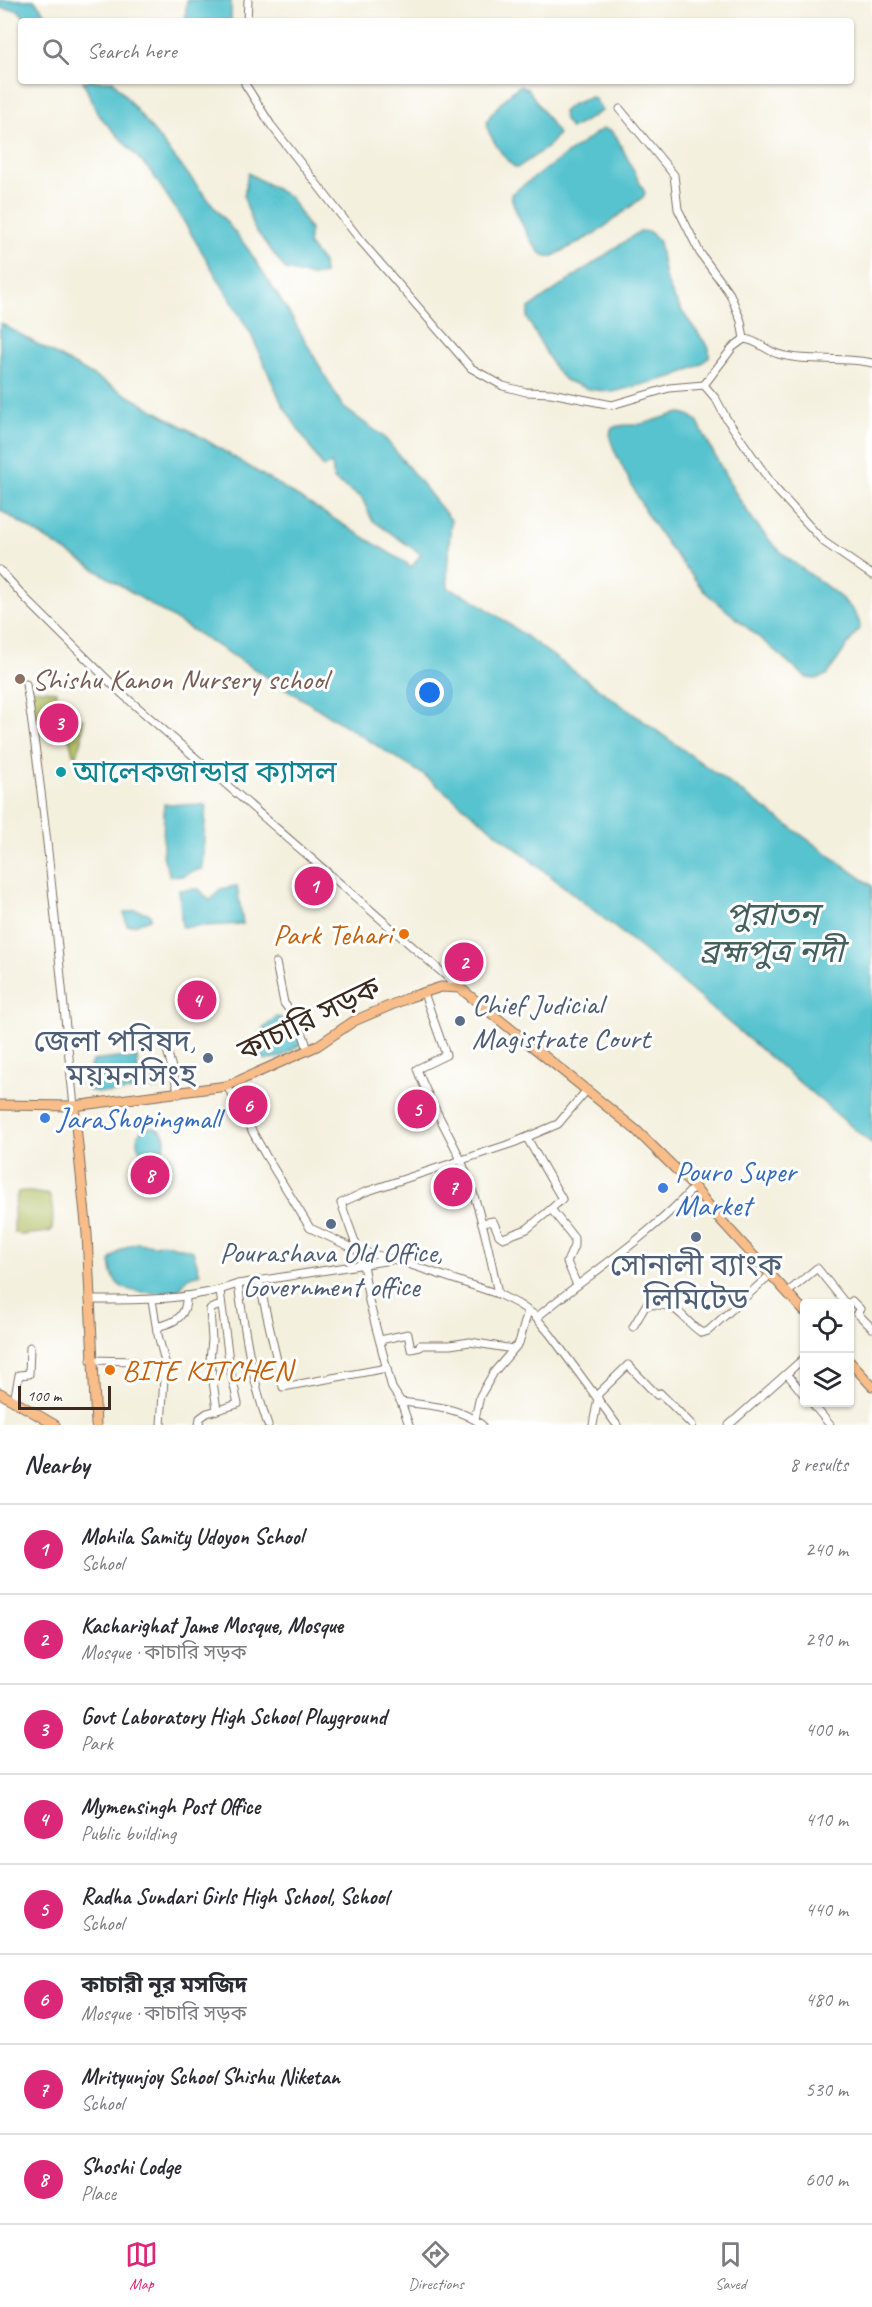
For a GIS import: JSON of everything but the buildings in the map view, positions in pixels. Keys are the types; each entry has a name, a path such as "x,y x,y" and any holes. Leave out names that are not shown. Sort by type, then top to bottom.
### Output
{"main road":[{"name":"কাচারি সড়ক","path":"0,1105 74,1106 227,1086 308,1050 354,1021 441,987 460,988"},
{"path":"460,988 636,1130 694,1187 718,1217 800,1306"},
{"path":"74,1106 87,1234 91,1360 96,1425"},
{"path":"854,1367 872,1386"},
{"path":"0,1393 42,1421 56,1425"}],"street":[{"path":"247,18 248,0"},
{"path":"245,84 271,125 361,241 471,368 503,386 526,392 551,393 612,405 669,388 704,385 733,347 744,339 753,339 778,354 872,363"},
{"path":"620,109 674,175 678,209 700,253 730,294 741,321 744,339"},
{"path":"704,385 716,399 726,418 774,487 824,542 872,575"},
{"path":"0,570 120,692 460,988"},
{"path":"26,684 49,861 74,1106"},
{"path":"276,963 284,1003 300,1025 308,1050"},
{"path":"424,993 446,1055 417,1069 461,1161 487,1238 498,1294"},
{"path":"167,1050 178,1094"},
{"path":"227,1086 310,1228 357,1250 396,1260 498,1294 528,1311 536,1318 617,1425"},
{"path":"409,1425 401,1402 392,1388 369,1301 363,1264 340,1203 365,1192 527,1138 558,1124 586,1091"},
{"path":"482,1223 493,1221 499,1235 503,1238 527,1229 562,1199 527,1138"},
{"path":"536,1318 630,1245 694,1187"},
{"path":"551,1209 574,1238 574,1246 567,1262 577,1285"},
{"path":"89,1299 152,1300 186,1296 220,1291 238,1284 396,1260"},
{"path":"788,1292 817,1268 843,1299"},
{"path":"633,1327 646,1305 669,1305 686,1317 695,1329 702,1333 708,1331 771,1275"},
{"path":"259,1281 283,1387 387,1368"},
{"path":"238,1284 245,1338 256,1391 268,1425"},
{"path":"199,1425 200,1419 217,1410 238,1404 230,1368 220,1291"},
{"path":"158,1331 160,1326 175,1322 180,1316 186,1308 186,1296"},
{"path":"152,1300 165,1362 161,1425"},
{"path":"854,1303 860,1309 857,1313 872,1328"},
{"path":"217,1410 210,1360 212,1340 210,1309 221,1305"},
{"path":"475,1419 480,1396 494,1372 519,1343 528,1311"},
{"path":"380,1340 408,1334 411,1349 420,1347 420,1345 470,1342 513,1349"},
{"path":"14,1401 19,1375 29,1374 30,1347"},
{"path":"91,1360 135,1362"},
{"path":"732,1424 800,1362"},
{"path":"593,1425 597,1397 628,1365 657,1395 660,1393 692,1425"},
{"path":"788,1375 800,1390"},
{"path":"401,1402 432,1405 470,1416 482,1425"},
{"path":"815,1407 830,1425"}],"green space":[{"path":"30,689 57,691 57,708 83,719 82,741 76,756 73,754 69,738 58,727 37,730"},
{"path":"18,1192 49,1195 53,1217 52,1230 49,1232 22,1235 14,1233 14,1207"}],"water":[{"path":"0,0 34,0 49,18 25,18 18,10 0,8"},
{"path":"187,0 231,0 231,18 185,18"},
{"name":"পুরাতন ব্রহ্মপুত্র নদী","path":"84,84 115,84 248,249 292,318 343,407 384,437 451,520 448,588 469,597 499,617 872,886 872,1144 647,953 424,775 0,510 0,323 196,434 412,567 421,554 372,520 362,498 334,480 332,464 323,467 282,404 251,334 183,220 152,173 97,113"},
{"path":"520,86 528,89 558,134 548,147 517,168 508,161 498,147 489,132 487,121 502,102"},
{"path":"591,97 596,100 602,111 571,129 564,120 563,112 571,105"},
{"path":"602,129 610,130 616,136 645,193 643,197 596,233 551,257 544,255 538,250 523,226 511,194"},
{"path":"248,173 290,197 310,230 308,244 323,263 324,274 312,276 286,270 254,228 244,197"},
{"path":"640,231 650,232 659,242 665,277 673,296 709,348 709,357 700,365 675,376 613,392 588,389 565,380 555,369 527,318 529,308"},
{"path":"681,413 697,421 737,495 761,530 789,559 842,599 857,618 860,627 827,675 816,679 807,678 704,591 646,513 615,452 610,438 611,429 646,423"},
{"path":"164,804 206,805 202,869 184,876 170,876 163,856"},
{"path":"237,886 243,924 182,927 179,890 199,889 210,901 221,889"},
{"path":"135,910 148,913 151,916 150,919 127,925 124,913"},
{"path":"276,1017 289,1020 293,1030 302,1037 304,1042 281,1057 266,1060 254,1049 262,1030"},
{"path":"125,1057 129,1060 137,1057 138,1072 147,1074 150,1083 163,1082 158,1089 146,1088 107,1093 85,1089 84,1071 89,1070 92,1061"},
{"path":"151,1127 161,1131 165,1141 161,1151 151,1155 141,1151 137,1141 141,1131"},
{"path":"137,1243 155,1245 163,1243 193,1251 200,1274 188,1278 176,1293 140,1292 123,1287 113,1276 110,1261 122,1249"}],"place":[{"name":"Shishu Kanon Nursery school","path":"20,679"},
{"name":"Govt Laboratory High School Playground","path":"59,723"},
{"name":"আলেকজান্ডার ক্যাসল","path":"61,772"},
{"name":"Mohila Samity Udoyon School","path":"314,886"},
{"name":"Park Tehari","path":"404,934"},
{"name":"Kacharighat Jame Mosque, Mosque","path":"464,962"},
{"name":"Mymensingh Post Office","path":"197,1000"},
{"name":"Chief Judicial Magistrate Court","path":"460,1021"},
{"name":"জেলা পরিষদ, ময়মনসিংহ","path":"208,1058"},
{"name":"কাচারী নূর মসজিদ","path":"248,1105"},
{"name":"Radha Sundari Girls High School, School","path":"417,1109"},
{"name":"JaraShopingmall","path":"45,1118"},
{"name":"Shoshi Lodge","path":"150,1175"},
{"name":"Mrityunjoy School Shishu Niketan","path":"453,1187"},
{"name":"Pouro Super Market","path":"663,1188"},
{"name":"Pourashava Old Office, Government office","path":"331,1224"},
{"name":"সোনালী ব্যাংক লিমিটেড","path":"696,1237"},
{"name":"BITE KITCHEN","path":"110,1370"}]}
